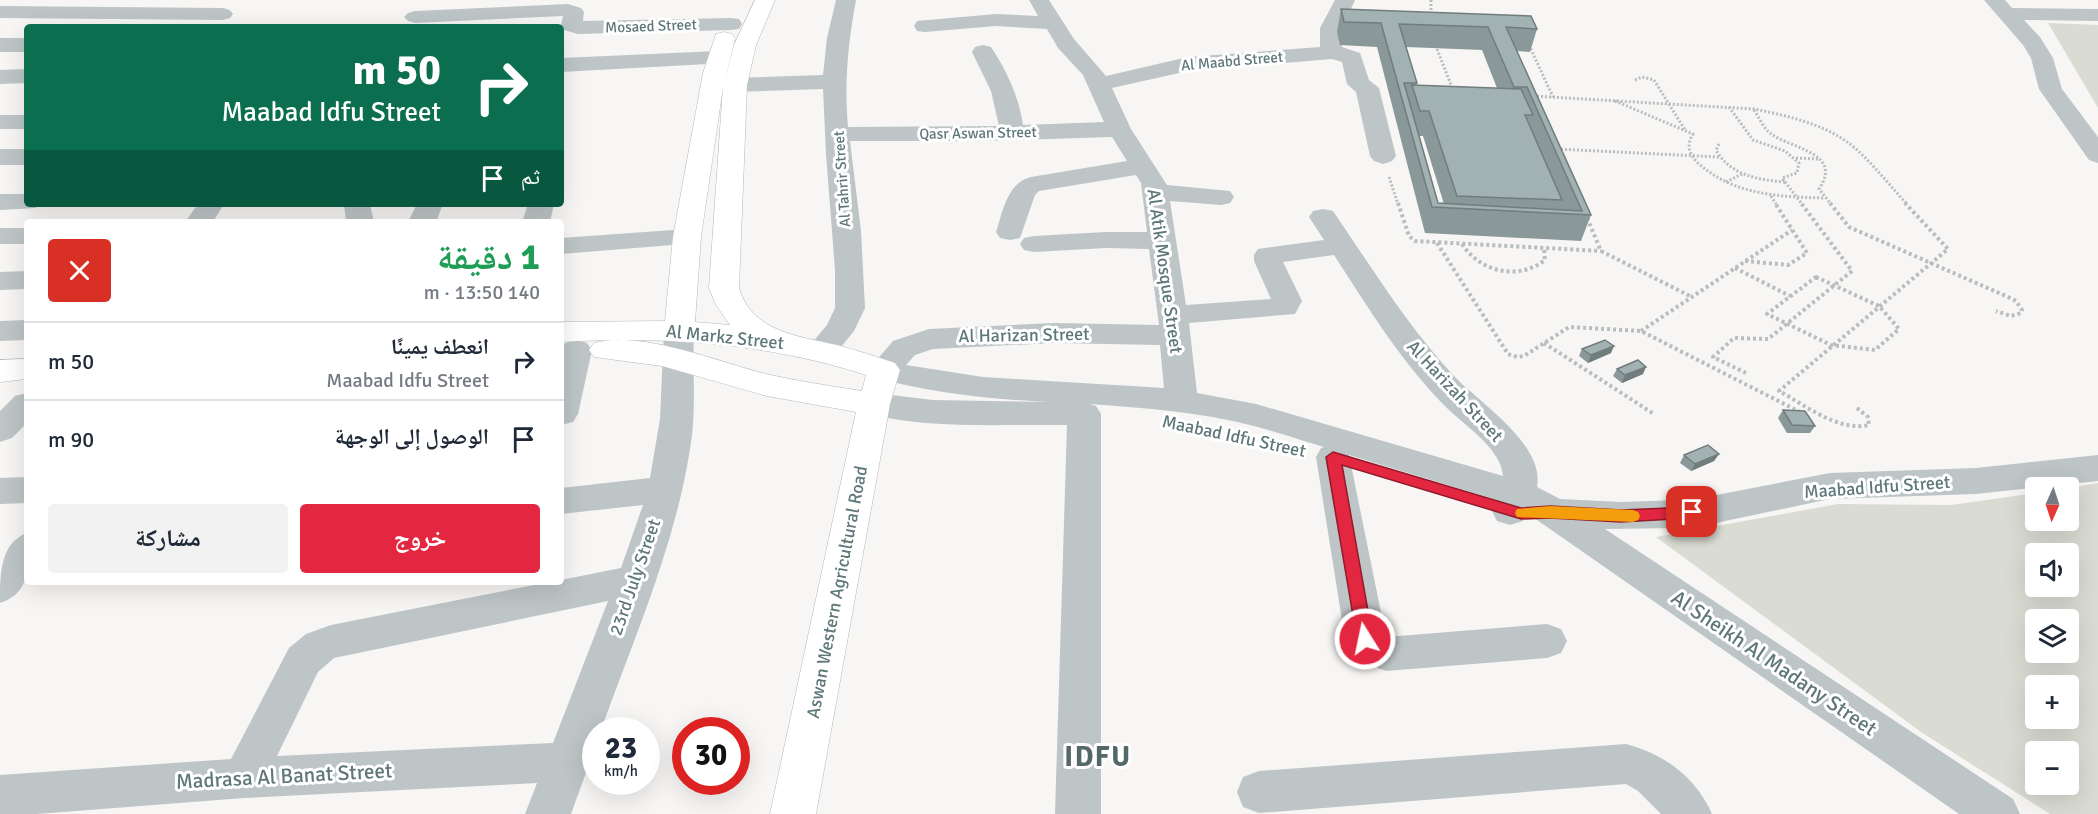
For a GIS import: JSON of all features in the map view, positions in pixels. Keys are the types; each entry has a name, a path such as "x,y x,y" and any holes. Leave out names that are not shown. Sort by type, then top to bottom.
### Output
{"main road":[{"path":"677,344 687,237 718,58 743,0"},
{"path":"765,0 749,34 735,85 724,288 733,311 742,321 754,330 787,344"},
{"name":"Al Markz Street","path":"677,344 753,382 812,394 879,387"},
{"name":"Al Markz Street","path":"566,345 636,352 677,344 787,344 822,350 879,387"},
{"path":"0,371 24,369"},
{"path":"0,387 24,386"},
{"name":"Aswan Western Agricultural Road","path":"793,814 879,387"}],"street":[{"name":"Al Tahrir Street","path":"822,350 836,337 846,323 850,308 835,82 837,37 846,0"},
{"name":"Al Atik Mosque Street","path":"1039,0 1066,43 1093,73 1119,129 1144,166 1157,192 1181,401"},
{"path":"1345,0 1331,28 1332,52 1348,55 1353,59 1359,84 1367,88 1386,166"},
{"path":"2009,5 2045,15 2098,15"},
{"path":"2009,5 2037,50 2051,89 2098,155"},
{"name":"Mosaed Street","path":"416,15 568,10 574,13 572,25 575,28 731,24"},
{"path":"0,12 223,14"},
{"path":"925,26 996,20 1053,23"},
{"path":"0,45 24,45"},
{"path":"564,51 586,50 584,64"},
{"path":"983,52 1002,86 1009,109 1012,133"},
{"name":"Al Maabd Street","path":"1099,84 1188,63 1332,52"},
{"path":"564,65 718,58"},
{"path":"0,77 24,76"},
{"path":"735,85 835,82"},
{"path":"0,122 24,122"},
{"name":"Qasr Aswan Street","path":"838,134 1012,133 1119,129"},
{"path":"0,157 24,157"},
{"path":"1144,166 1031,185 1023,193 1022,238 1163,242"},
{"path":"1157,192 1221,197"},
{"path":"0,202 24,202"},
{"name":"Al Harizah Street","path":"1323,217 1420,357 1443,385 1511,453 1522,474 1526,505"},
{"path":"0,236 24,236"},
{"path":"564,246 687,237"},
{"name":"Al Harizan Street","path":"879,387 904,348 929,339 1174,325 1284,307 1287,301 1268,261 1268,255 1342,246"},
{"path":"0,280 24,280"},
{"path":"0,331 24,330"},
{"name":"23rd July Street","path":"548,814 636,580 665,489 674,452 678,416 677,344"},
{"path":"564,373 566,345"},
{"name":"Maabad Idfu Street","path":"879,387 909,378 967,387 1181,401 1256,415 1526,505"},
{"name":"Maabad Idfu Street","path":"879,387 963,412 1084,414 1168,420 1209,426 1526,505 1621,516 1706,511 1830,486 1976,481 2098,468"},
{"path":"0,430 24,407"},
{"path":"1078,814 1084,414"},
{"path":"1333,457 1365,639 1371,649 1389,654 1547,641"},
{"path":"564,501 665,489"},
{"path":"0,491 24,490"},
{"name":"Al Sheikh Al Madany Street","path":"1526,505 1997,814"},
{"path":"0,588 24,552"},
{"path":"244,778 303,660 320,646 636,580"},
{"name":"Madrasa Al Banat Street","path":"0,796 244,778 568,762"},
{"path":"1259,792 1626,764 1646,770 1656,776 1689,814"}],"path":[{"path":"1431,0 1431,22"},
{"path":"1526,37 1553,97"},
{"path":"1437,49 1456,100"},
{"path":"1635,80 1642,77 1654,80 1685,131"},
{"path":"1527,87 1537,107"},
{"path":"1532,96 1754,109 1781,114 1809,123 1857,148 1947,249 1779,391 1843,425 1864,428 1869,425 1868,417 1857,408"},
{"path":"1612,100 1693,134 1689,139 1688,147 1691,155 1701,167 1726,182 1770,195 1825,198"},
{"path":"1728,106 1755,141 1778,147 1796,158 1818,159"},
{"path":"1754,109 1771,134 1803,148 1818,159 1827,178 1819,189 1849,227 2008,297 2016,301 2022,310 2021,313 2011,316 1996,312"},
{"path":"1719,144 1716,150 1719,157"},
{"path":"1549,149 1719,157 1743,174 1770,181 1785,182"},
{"path":"1557,149 1562,159"},
{"path":"1746,374 1713,357 1734,338 1768,339 1852,272 1782,178 1791,176 1800,169 1796,158"},
{"path":"1386,166 1410,238 1419,242 1601,251 1692,297"},
{"path":"1726,182 1743,174"},
{"path":"1745,261 1788,265 1807,253 1770,195"},
{"path":"1583,210 1601,251"},
{"path":"1641,331 1792,230"},
{"path":"1437,243 1508,354 1517,357 1524,356 1569,327 1641,331 1803,414"},
{"path":"1462,244 1465,251 1479,263 1512,272 1533,269 1540,265 1546,254 1544,248"},
{"path":"1735,268 1790,296"},
{"path":"1816,277 1834,285 1879,306 1899,329 1875,350 1831,345 1767,314 1816,277"},
{"path":"1544,343 1654,414"}],"shaded area":[{"path":"2048,23 2098,25 2098,108"},
{"path":"2098,483 2098,814 2050,814 1921,732 1656,537 1838,504 1951,505 2025,494 2025,531 2079,531 2079,486"}],"building":[{"path":"1341,9 1531,16 1537,29 1506,27 1591,215 1432,207 1381,23 1344,22","holes":["1399,24 1488,27 1514,87 1527,87 1582,211 1438,203 1404,83 1417,83"]},
{"path":"1412,85 1521,89 1533,115 1525,115 1562,200 1457,196 1429,111 1420,111"},
{"path":"1605,340 1614,346 1591,355 1582,349"},
{"path":"1638,360 1646,367 1625,375 1617,369"},
{"path":"1783,410 1805,411 1815,426 1792,425"},
{"path":"1708,445 1719,454 1695,464 1684,455"}],"slow traffic":[{"path":"1523,513 1633,516"}],"district":[{"name":"IDFU","path":"1098,756"}],"route":[{"path":"1365,639 1333,457 1521,513 1650,516 1692,512"}]}
